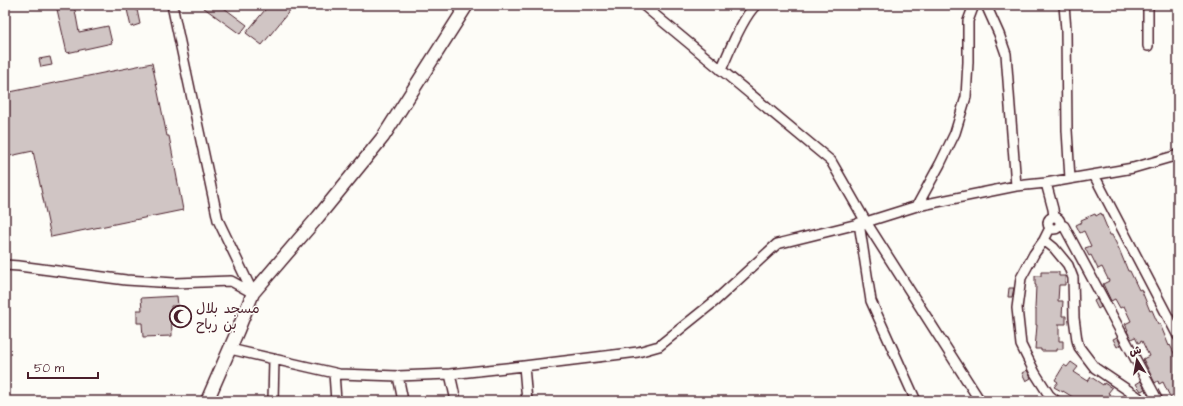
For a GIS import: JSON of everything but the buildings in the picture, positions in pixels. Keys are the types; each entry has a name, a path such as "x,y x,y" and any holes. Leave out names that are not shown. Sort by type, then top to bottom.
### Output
{"main road":[{"path":"207,401 253,293 383,138 467,5"}],"street":[{"path":"172,5 218,220 253,293"},
{"path":"643,5 831,161 862,223 980,401"},
{"path":"721,70 742,25 752,8 756,5"},
{"path":"917,206 955,133 966,97 968,21 974,5"},
{"path":"986,5 1006,54 1016,186"},
{"path":"1064,5 1066,30 1067,130 1070,179"},
{"path":"1148,5 1148,46"},
{"path":"230,349 334,373 398,376 450,374 638,352 659,346 714,301 777,244 862,223 917,206 1016,186 1046,183 1133,168 1178,155"},
{"path":"1094,175 1178,336"},
{"path":"1046,183 1057,220"},
{"path":"1056,401 1049,395 1035,373 1021,345 1016,308 1022,278 1034,254 1050,228 1048,220 1051,218 1057,220 1064,226 1158,401"},
{"path":"862,223 871,301 916,401"},
{"path":"1044,240 1054,248 1068,264 1073,278 1074,318 1079,346 1095,368 1138,397 1140,401"},
{"path":"5,265 126,280 175,283 231,281 253,293"},
{"path":"273,401 274,359"},
{"path":"524,366 527,401"},
{"path":"334,373 336,401"},
{"path":"450,374 456,401"},
{"path":"398,376 403,401"}],"place":[{"name":"مسجد بلال بن رباح","path":"180,317"}]}
